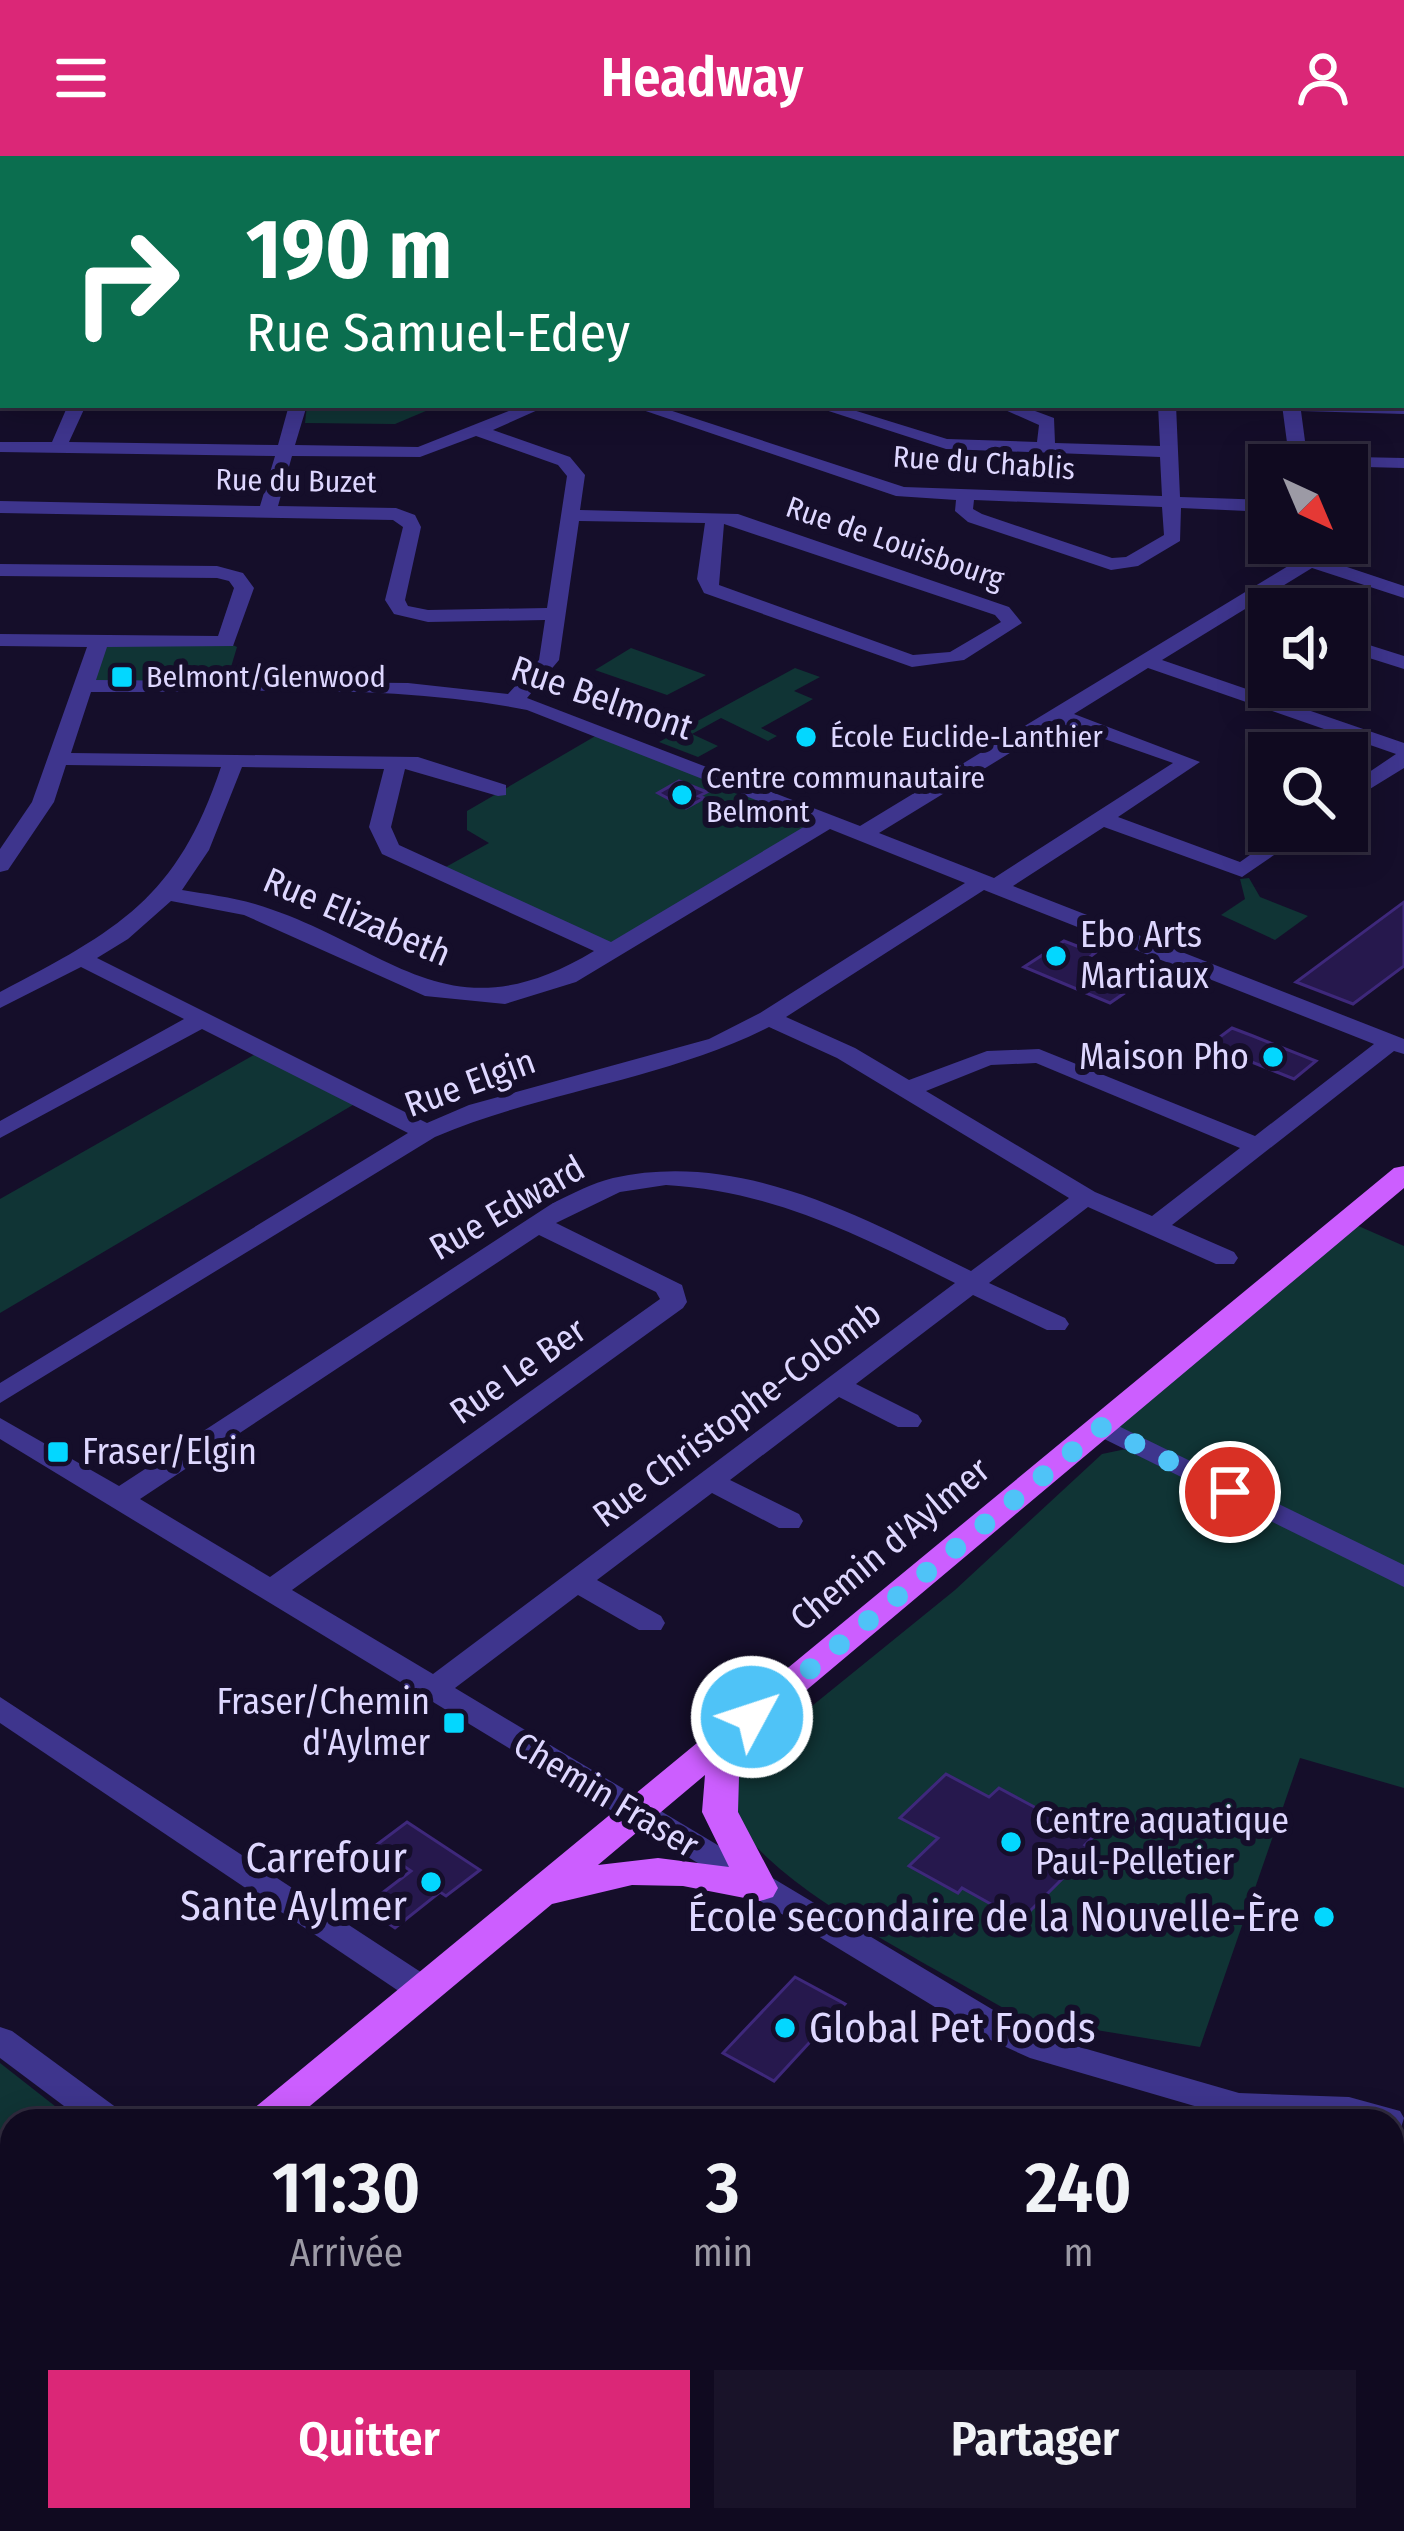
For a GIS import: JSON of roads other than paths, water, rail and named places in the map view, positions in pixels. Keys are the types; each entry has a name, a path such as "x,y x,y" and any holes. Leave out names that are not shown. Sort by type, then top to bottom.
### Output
{"main road":[{"name":"Chemin d'Aylmer","path":"281,2109 1404,1174"},
{"path":"752,1717 720,1776 716,1808 730,1841 760,1888"},
{"path":"524,1907 592,1878 641,1870 694,1873 760,1888"}],"street":[{"path":"58,448 76,408"},
{"path":"268,510 297,408"},
{"path":"0,447 420,452 533,408"},
{"name":"Rue du Chablis","path":"646,408 890,490 1248,505"},
{"path":"672,417 692,408"},
{"path":"829,408 946,444 1169,452"},
{"path":"1011,408 1048,422 1045,448"},
{"path":"965,495 963,507 968,515 1117,565 1171,540 1167,408"},
{"path":"1291,408 1296,444"},
{"path":"478,431 570,464 576,475 546,669 513,700"},
{"path":"1368,463 1404,463"},
{"name":"Rue du Buzet","path":"0,507 387,512 408,519 412,527 395,600 407,613 556,614"},
{"name":"Rue de Louisbourg","path":"570,515 715,518 746,523 1009,614 1012,622 939,664 923,666 896,657 711,589 707,579 715,518"},
{"path":"862,834 1236,607 1293,564"},
{"path":"1338,564 1404,592"},
{"path":"0,570 230,574 244,588 226,642 0,640"},
{"path":"1236,607 1248,611"},
{"path":"0,865 34,819 61,759 99,641"},
{"path":"1368,651 1404,663"},
{"path":"1146,661 1404,754"},
{"name":"Rue Belmont","path":"85,686 408,689 513,700 1397,1044"},
{"name":"Rue Elgin","path":"0,1395 426,1132 478,1110 683,1055 768,1018 1103,819 1189,762 1057,715"},
{"path":"1368,781 1404,754"},
{"path":"61,759 396,761 437,766 498,790"},
{"path":"0,1001 80,958 170,894 210,833 234,759"},
{"path":"396,761 380,827 390,849 611,951"},
{"path":"1103,819 1242,869 1267,852"},
{"name":"Rue Elizabeth","path":"170,894 250,910 419,987 460,997 505,997 538,990 611,951 830,821"},
{"path":"80,958 426,1132"},
{"path":"0,1131 204,1018"},
{"path":"768,1018 847,1053 1086,1197 1225,1258"},
{"path":"1157,1225 1397,1044"},
{"path":"909,1090 987,1058 1039,1056 1258,1146"},
{"name":"Rue Edward","path":"119,1499 538,1224 579,1199 613,1187 678,1178 743,1181 797,1199 1056,1324"},
{"name":"Rue Christophe-Colomb","path":"432,1690 1086,1197"},
{"name":"Rue Le Ber","path":"270,1591 674,1302 673,1291 665,1286 538,1224"},
{"path":"836,1385 908,1421"},
{"path":"1102,1427 1404,1577"},
{"name":"Chemin Fraser","path":"4,1434 1021,2041 1239,2109"},
{"path":"710,1480 789,1521"},
{"path":"577,1581 650,1623"},
{"path":"0,1708 424,1991"},
{"path":"0,2040 93,2109"}],"place":[{"name":"Belmont/Glenwood","path":"122,677"},
{"name":"École Euclide-Lanthier","path":"806,737"},
{"name":"Centre communautaire Belmont","path":"682,795"},
{"name":"Ebo Arts Martiaux","path":"1056,956"},
{"name":"Maison Pho","path":"1273,1057"},
{"name":"Fraser/Elgin","path":"58,1452"},
{"name":"Fraser/Chemin d'Aylmer","path":"454,1723"},
{"name":"Centre aquatique Paul-Pelletier","path":"1011,1842"},
{"name":"Carrefour Sante Aylmer","path":"431,1882"},
{"name":"École secondaire de la Nouvelle-Ère","path":"1324,1917"},
{"name":"Global Pet Foods","path":"785,2028"}]}
